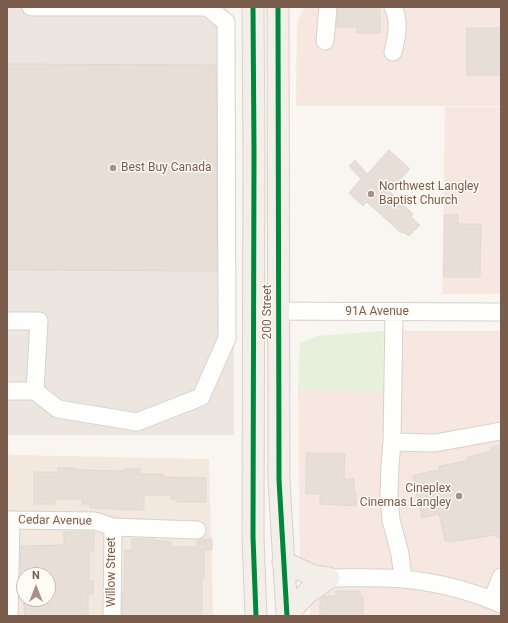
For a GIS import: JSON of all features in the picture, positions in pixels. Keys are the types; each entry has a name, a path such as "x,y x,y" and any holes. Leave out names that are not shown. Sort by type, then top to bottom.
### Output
{"main road":[{"path":"242,7 253,17"},
{"path":"278,16 290,7"},
{"name":"200 Street","path":"278,16 279,480 287,616"},
{"name":"200 Street","path":"253,17 253,537 256,616"},
{"path":"283,562 314,576 329,578"},
{"path":"287,616 307,593 329,578"}],"street":[{"path":"7,391 35,391 58,409 137,422 201,397 227,338 226,22 207,7 31,7"},
{"path":"325,41 328,7"},
{"path":"392,7 397,15 397,36 393,52"},
{"name":"91A Avenue","path":"253,311 501,312"},
{"path":"394,312 392,442 389,497 391,520 400,554 403,579"},
{"path":"7,321 39,321 35,391"},
{"path":"392,442 435,443 501,431"},
{"path":"9,520 9,616"},
{"name":"Cedar Avenue","path":"9,520 95,520 112,527 198,530"},
{"name":"Willow Street","path":"112,527 112,616"},
{"path":"329,578 403,579 446,586 497,602 501,577"}],"shaded area":[{"path":"7,7 226,7 233,19 234,435 7,435"},
{"path":"304,7 501,7 501,106 296,106 297,27"},
{"path":"445,107 501,107 501,294 442,294"},
{"path":"383,331 501,331 501,616 310,616 310,605 300,555 298,390 384,392"},
{"path":"7,455 209,459 213,616 7,616"}],"green space":[{"path":"383,331 384,392 298,390 300,344 316,336"}],"building":[{"path":"338,7 380,7 380,33 357,33 357,27 337,27"},
{"path":"467,28 501,28 501,75 467,75"},
{"name":"Best Buy Canada","path":"7,64 216,65 217,271 7,270"},
{"name":"Northwest Langley Baptist Church","path":"389,150 410,169 389,191 413,214 411,217 420,225 409,236 398,230 367,202 363,206 349,193 361,179 349,166 355,160 367,174"},
{"path":"445,215 458,215 458,224 481,224 480,277 444,277"},
{"name":"Cineplex Cinemas Langley","path":"501,445 501,539 495,535 450,542 445,540 439,514 422,518 413,479 414,475 439,470 440,466 466,461 468,457 489,452 492,447"},
{"path":"307,453 345,454 344,479 354,479 356,506 320,504 320,494 306,493"},
{"path":"58,468 75,468 75,470 124,471 124,469 140,469 140,474 163,474 163,477 206,478 206,502 177,502 177,499 171,499 171,495 144,495 144,510 90,508 90,504 82,504 82,499 55,499 55,504 34,504 34,472 58,472"},
{"path":"64,532 94,532 94,551 89,551 89,581 93,581 93,594 88,594 88,616 25,616 24,607 56,607 56,567 21,567 20,546 64,545"},
{"path":"132,539 154,539 171,542 171,547 197,547 197,540 212,539 212,550 204,550 202,616 122,616 125,550 132,550"},
{"path":"336,591 360,591 360,596 363,596 363,616 320,616 320,599 324,596 336,596"}],"cycle path":[{"path":"253,7 253,537 256,616"},
{"path":"278,7 279,480 287,616"}],"place":[{"name":"Best Buy Canada","path":"113,168"},
{"name":"Northwest Langley Baptist Church","path":"371,194"},
{"name":"Cineplex Cinemas Langley","path":"459,496"}]}
